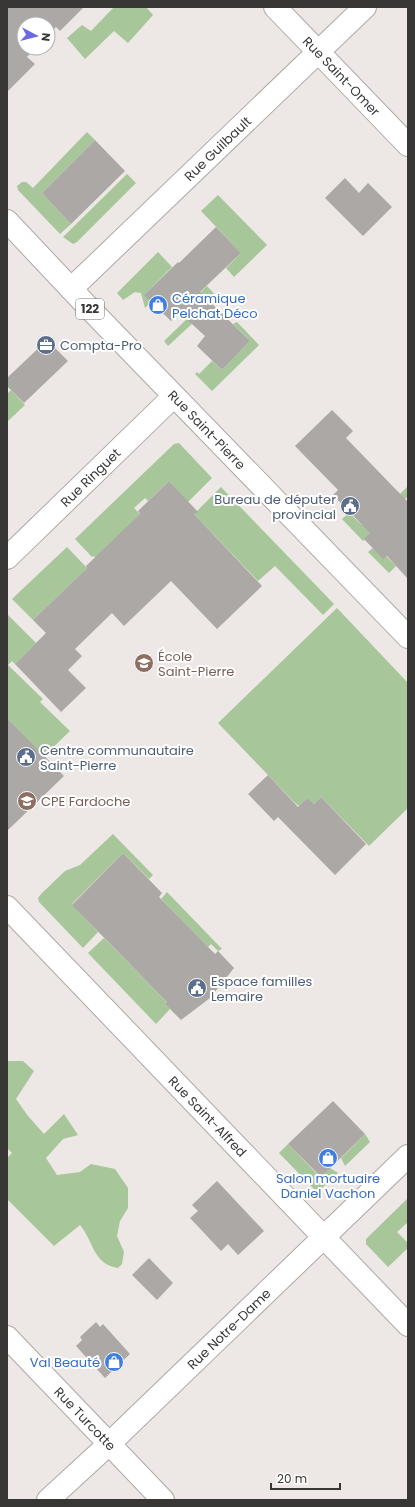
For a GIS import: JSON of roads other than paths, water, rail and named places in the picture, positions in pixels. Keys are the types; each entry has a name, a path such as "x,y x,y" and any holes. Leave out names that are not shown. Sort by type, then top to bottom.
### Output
{"street":[{"name":"Rue Saint-Omer","path":"275,7 408,145"},
{"name":"Rue Guilbault","path":"70,289 365,7"},
{"name":"Rue Saint-Pierre","path":"7,222 70,289 408,637"},
{"name":"Rue Ringuet","path":"7,558 174,396"},
{"name":"Rue Saint-Alfred","path":"7,907 408,1325"},
{"name":"Rue Notre-Dame","path":"48,1500 109,1444 408,1156"},
{"name":"Rue Turcotte","path":"7,1337 163,1500"}],"place":[{"name":"Céramique Pelchat Déco","path":"158,305"},
{"name":"Compta-Pro","path":"46,345"},
{"name":"Bureau de députer provincial","path":"350,506"},
{"name":"École Saint-Pierre","path":"144,663"},
{"name":"Centre communautaire Saint-Pierre","path":"26,757"},
{"name":"CPE Fardoche","path":"27,801"},
{"name":"Espace familles Lemaire","path":"197,988"},
{"name":"Salon mortuaire Daniel Vachon","path":"328,1158"},
{"name":"Val Beauté","path":"114,1362"}]}
